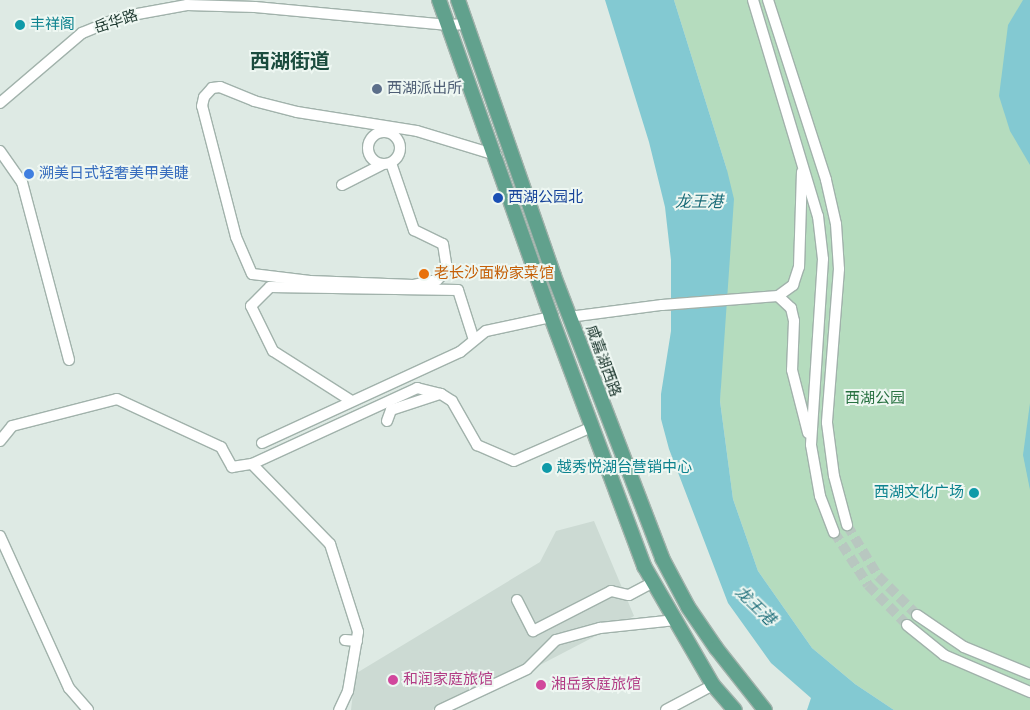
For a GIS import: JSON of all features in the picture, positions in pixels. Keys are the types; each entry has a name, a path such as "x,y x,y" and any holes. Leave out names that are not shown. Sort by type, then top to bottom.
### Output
{"main road":[{"path":"439,0 496,155 551,317 644,566 713,685 735,710"},
{"name":"咸嘉湖西路","path":"458,0 569,318 662,558 698,621 765,710"}],"street":[{"path":"753,0 818,216 822,259 811,445"},
{"path":"768,0 826,180 836,224 839,268 827,423 834,476 847,525"},
{"name":"岳华路","path":"0,103 82,33 121,17 187,5 255,7 448,25 466,24"},
{"path":"342,185 386,164 414,230 442,244 447,270 437,280 413,285 310,281 252,274 236,237 202,106 204,96 212,88 220,87 254,101 297,112 417,131 496,155"},
{"path":"0,151 22,182 69,360"},
{"path":"569,318 662,305 778,296 793,285 799,267 803,161"},
{"path":"350,400 273,351 251,306 270,287 458,290 474,340"},
{"path":"778,296 791,308 794,321 792,370 811,445 820,496 834,532"},
{"path":"262,443 350,400 460,352 486,330 551,317"},
{"path":"0,441 12,426 117,399 221,447 232,467 252,464 418,388 440,394 452,401 477,445 514,461 592,427"},
{"path":"387,421 391,410 440,394"},
{"path":"252,464 330,544 358,632 348,691 339,710"},
{"path":"0,536 69,688 88,710"},
{"path":"517,600 534,631 611,591 629,595 653,582"},
{"path":"917,615 964,648 1030,674"},
{"path":"440,710 527,669 556,640 600,628 676,620"},
{"path":"907,625 944,655 1030,692"},
{"path":"345,640 357,641"},
{"path":"666,710 713,685"}],"shaded area":[{"path":"594,521 634,616 513,679 432,710 351,710 355,674 540,562 556,531"}],"green space":[{"name":"西湖公园","path":"674,0 1030,0 1030,710 894,710 855,684 812,648 758,571 733,499 720,401 727,170"}],"water":[{"name":"龙王港","path":"605,0 674,0 727,170 734,199 720,401 733,499 758,571 812,648 855,684 894,710 807,710 811,698 771,663 728,603 669,449 661,419 661,394 671,331 671,260 665,207 649,142"},
{"path":"1023,0 1030,0 1030,165 1010,131 999,96 1008,25"},
{"path":"1030,403 1030,490 1023,455"}],"tunnel":[{"path":"847,525 878,576 917,615"},
{"path":"834,532 868,585 907,625"}],"place":[{"name":"丰祥阁","path":"20,25"},
{"name":"西湖派出所","path":"377,89"},
{"name":"溯美日式轻奢美甲美睫","path":"29,174"},
{"name":"西湖公园北","path":"498,198"},
{"name":"老长沙面粉家菜馆","path":"424,274"},
{"name":"越秀悦湖台营销中心","path":"547,468"},
{"name":"西湖文化广场","path":"974,493"},
{"name":"和润家庭旅馆","path":"393,680"},
{"name":"湘岳家庭旅馆","path":"541,685"}],"district":[{"name":"西湖街道","path":"290,62"}]}
